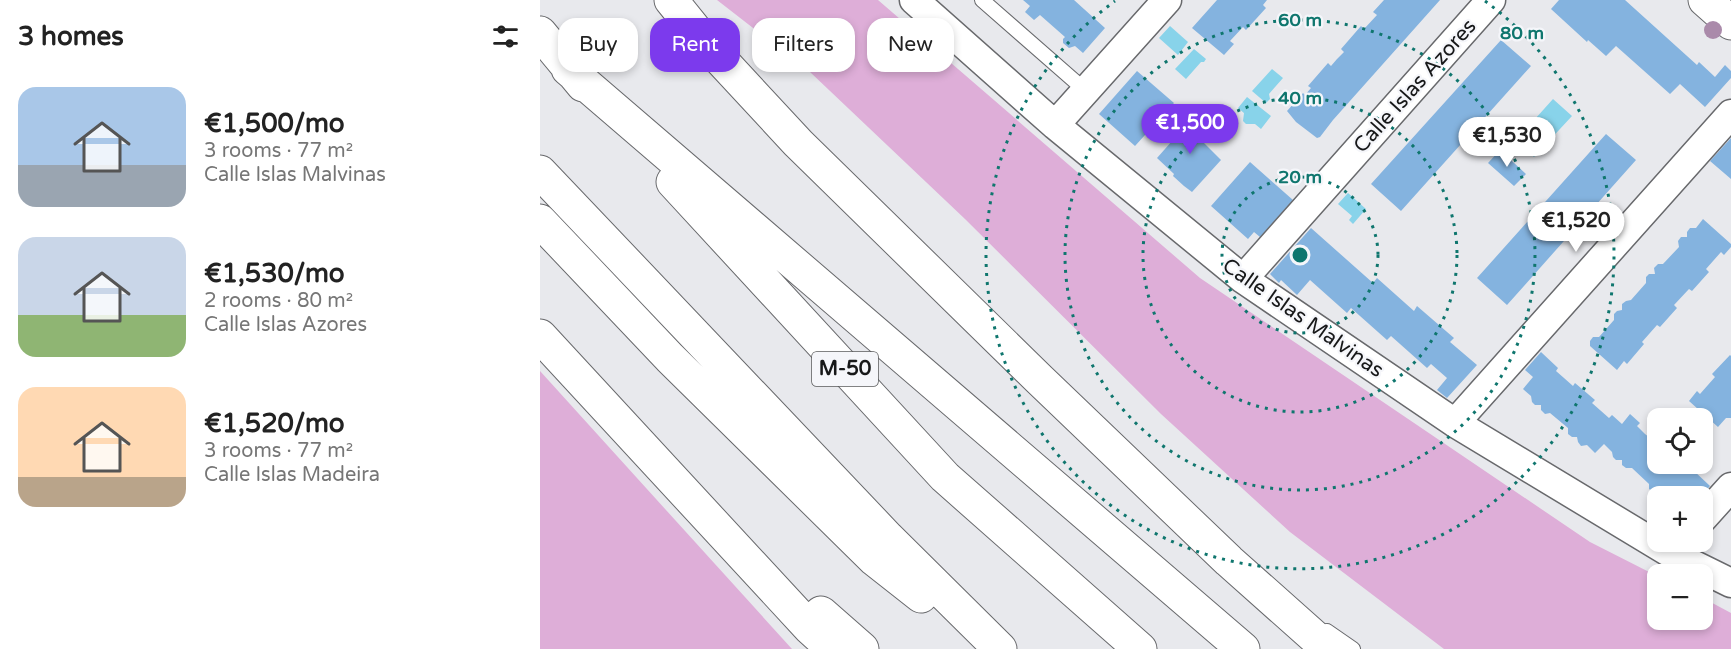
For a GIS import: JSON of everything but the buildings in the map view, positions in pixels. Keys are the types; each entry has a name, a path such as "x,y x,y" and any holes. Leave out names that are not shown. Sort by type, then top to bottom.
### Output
{"main road":[{"path":"671,0 709,47 798,142 1039,379 1229,561 1328,649"},
{"path":"1705,0 1731,23"},
{"name":"M-50","path":"540,33 558,56"},
{"path":"571,72 1243,649"},
{"name":"M-50","path":"571,72 945,477 1140,649"},
{"path":"540,172 880,530 1000,649"},
{"path":"540,221 670,358 874,559 986,649"},
{"path":"540,336 810,628 833,649"},
{"path":"659,463 862,649"}],"street":[{"name":"Calle Islas Malvinas","path":"914,0 1055,125 1243,279 1455,423 1647,531"},
{"path":"1055,125 1167,0"},
{"name":"Calle Islas Azores","path":"1243,279 1491,0"},
{"path":"1455,423 1731,114"},
{"path":"1713,507 1731,487"},
{"name":"Calle Islas Malvinas","path":"1683,552 1731,583"}],"lane":[{"path":"982,0 1086,91"},
{"path":"1229,561 1353,649"}],"shaded area":[{"path":"717,0 878,0 899,18 867,18 867,72 954,72 954,66 1200,278 1590,542 1647,571 1647,630 1713,630 1713,603 1731,613 1731,649 1444,649 1290,532 1161,414 965,219 810,72 855,72 855,18 752,18 752,27"},
{"path":"540,371 792,649 540,649"}],"water":[{"path":"1170,26 1188,42 1178,55 1159,38"},
{"path":"1194,49 1206,59 1186,79 1175,69"},
{"path":"1272,69 1283,78 1269,94 1270,99 1266,103 1252,91"},
{"path":"1247,97 1271,116 1261,129 1255,124 1246,124 1243,121 1244,113 1238,108"},
{"path":"1553,99 1572,116 1534,157 1516,140"},
{"path":"1348,193 1366,209 1353,224 1349,220 1352,216 1338,204"}]}
